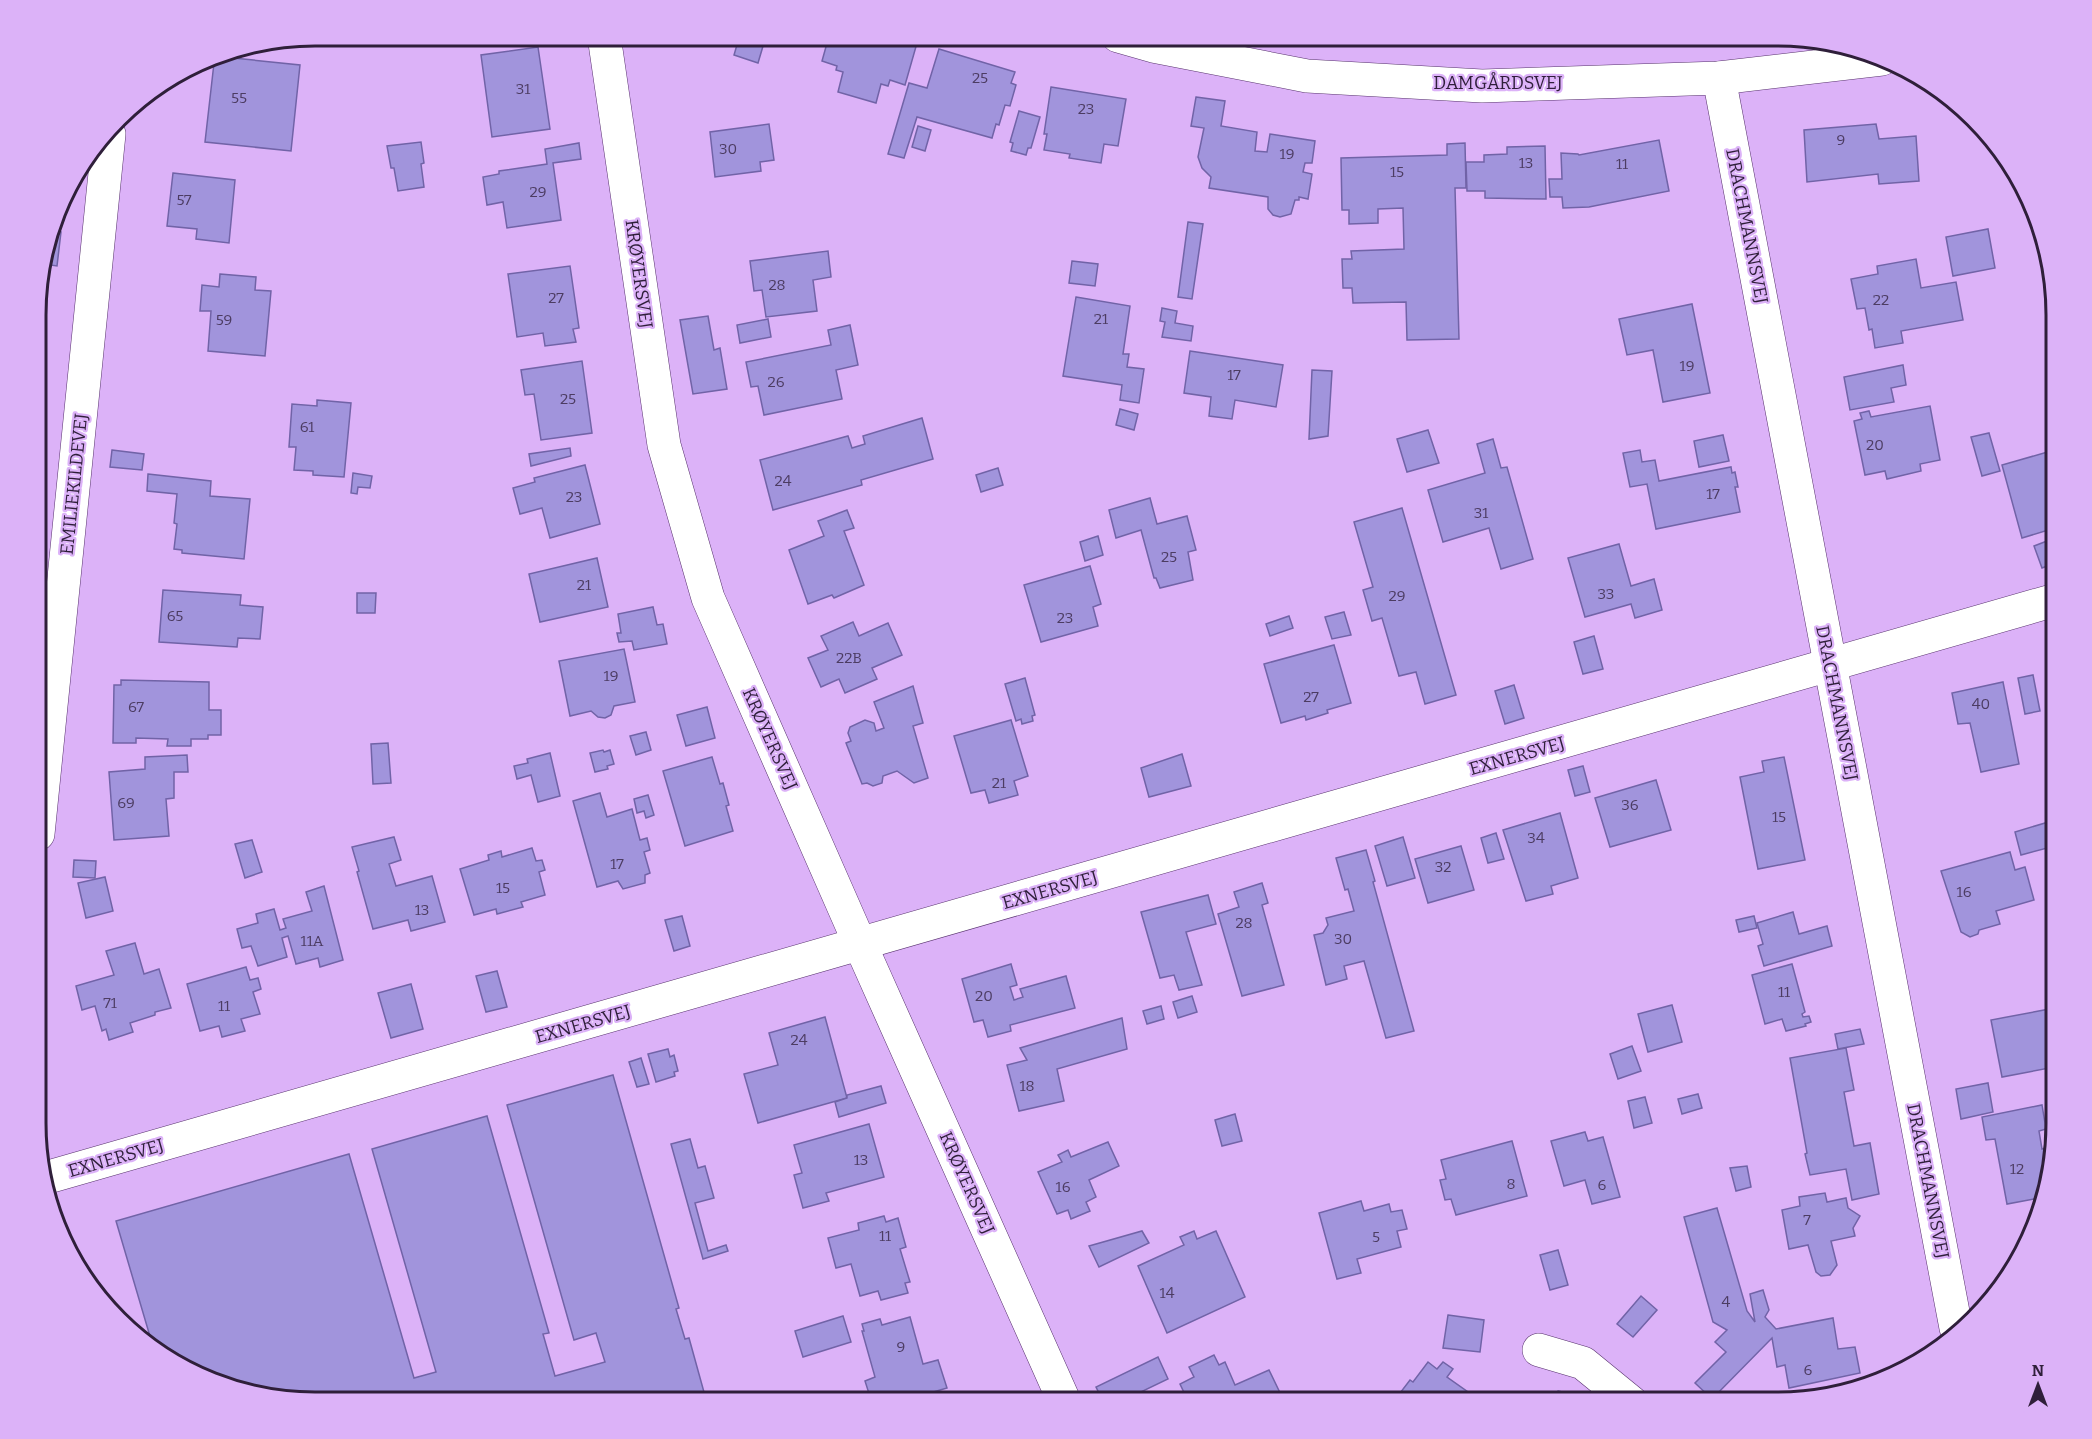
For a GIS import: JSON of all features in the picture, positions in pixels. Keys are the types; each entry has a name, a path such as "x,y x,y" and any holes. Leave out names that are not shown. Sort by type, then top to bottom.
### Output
{"street":[{"name":"KRØYERSVEJ","path":"605,46 664,445 708,598 1060,1392"},
{"name":"DAMGÅRDSVEJ","path":"1153,46 1307,76 1482,86 1719,78 1863,61"},
{"name":"DRACHMANNSVEJ","path":"1719,78 1955,1325"},
{"name":"EMILIEKILDEVEJ","path":"46,755 108,144"},
{"name":"EXNERSVEJ","path":"52,1176 2046,603"},
{"path":"1539,1350 1583,1363 1619,1392"}],"building":[{"path":"737,46 763,46 758,63 734,55"},
{"path":"826,46 916,46 905,85 890,80 888,86 881,84 876,103 838,92 843,72 836,70 837,66 822,61"},
{"path":"538,47 550,129 492,137 481,55"},
{"path":"939,49 1015,72 1011,83 1016,85 1010,106 1005,105 992,138 917,117 904,158 888,154 909,83 927,88"},
{"path":"238,58 300,65 291,151 205,142 214,67"},
{"path":"1051,87 1126,99 1118,146 1104,144 1101,163 1069,158 1070,154 1044,150"},
{"path":"1196,97 1225,101 1221,126 1257,132 1255,151 1267,152 1270,134 1315,141 1312,163 1305,163 1303,172 1312,174 1308,199 1299,197 1299,200 1295,200 1291,214 1280,217 1273,215 1268,209 1268,197 1209,188 1211,177 1202,168 1198,157 1204,128 1191,126"},
{"path":"1019,111 1040,117 1031,148 1028,148 1026,155 1011,151 1013,143 1010,142"},
{"path":"769,124 774,160 760,162 761,171 715,177 710,132"},
{"path":"1876,124 1879,139 1916,136 1919,181 1879,184 1878,174 1807,182 1804,130"},
{"path":"918,126 931,130 925,151 912,147"},
{"path":"1659,140 1669,191 1589,207 1563,208 1562,197 1550,197 1549,179 1562,179 1561,153 1579,155"},
{"path":"421,142 424,187 398,191 387,146"},
{"path":"579,143 581,159 553,163 561,220 507,228 503,202 487,205 483,177 499,174 499,171 547,164 545,149"},
{"path":"1465,143 1466,188 1455,188 1459,339 1407,340 1406,302 1353,303 1352,288 1343,288 1342,259 1352,259 1351,251 1404,249 1403,208 1378,209 1378,223 1349,224 1349,210 1342,210 1341,158 1447,155 1447,144"},
{"path":"1545,146 1546,199 1485,198 1485,191 1467,191 1466,162 1484,162 1484,155 1507,154 1507,147"},
{"path":"173,173 235,180 229,243 196,239 197,229 167,226"},
{"path":"1188,222 1203,224 1192,299 1178,297"},
{"path":"1988,229 1995,268 1953,276 1946,237"},
{"path":"60,232 61,232 57,266 52,265"},
{"path":"828,251 831,277 813,280 817,311 766,317 762,290 754,291 750,261"},
{"path":"1916,259 1921,288 1956,282 1963,320 1901,331 1903,343 1875,348 1865,308 1857,309 1851,279 1878,274 1877,266"},
{"path":"1072,261 1098,264 1095,286 1069,283"},
{"path":"570,266 579,328 573,329 576,342 545,346 543,333 517,337 508,274"},
{"path":"220,274 256,277 255,290 271,291 265,356 208,351 211,311 200,311 202,285 219,287"},
{"path":"1076,297 1130,306 1123,354 1129,354 1127,367 1144,369 1139,403 1120,400 1122,385 1063,376"},
{"path":"1692,304 1710,393 1663,402 1653,350 1627,355 1619,319"},
{"path":"1162,308 1177,311 1175,323 1193,326 1191,341 1162,337 1165,322 1160,321"},
{"path":"708,316 714,350 720,348 727,389 693,394 680,320"},
{"path":"768,319 771,337 740,343 737,325"},
{"path":"850,325 858,365 836,370 842,399 764,415 758,386 751,387 746,362 831,345 828,330"},
{"path":"1190,351 1283,365 1276,407 1235,400 1232,419 1209,416 1211,397 1184,393"},
{"path":"582,361 592,433 541,440 534,394 525,395 521,370"},
{"path":"1903,365 1906,385 1891,388 1894,402 1850,410 1844,377"},
{"path":"1312,370 1332,371 1328,436 1309,439"},
{"path":"317,400 351,403 344,477 313,475 313,471 294,470 296,447 289,447 292,404 317,406"},
{"path":"1930,406 1940,460 1920,464 1921,471 1887,479 1885,471 1865,475 1854,421 1862,419 1860,413 1869,411 1871,417"},
{"path":"1120,409 1138,414 1134,430 1116,425"},
{"path":"922,418 933,459 861,480 862,485 773,510 760,460 848,436 852,448 865,444 863,436"},
{"path":"1428,430 1439,463 1407,472 1397,439"},
{"path":"1989,433 2000,471 1982,476 1971,437"},
{"path":"1723,435 1729,461 1699,467 1694,441"},
{"path":"1493,439 1501,468 1507,467 1533,559 1501,569 1489,528 1443,542 1428,490 1485,473 1477,444"},
{"path":"570,448 571,456 531,466 529,454"},
{"path":"112,450 144,454 142,470 110,467"},
{"path":"1640,450 1642,462 1655,460 1659,481 1731,467 1732,473 1735,472 1738,487 1735,487 1740,512 1656,529 1647,484 1630,487 1623,453"},
{"path":"2046,452 2046,531 2022,538 2002,465"},
{"path":"585,465 600,524 550,538 542,508 520,514 513,488 535,482 534,478"},
{"path":"998,468 1003,485 981,492 976,475"},
{"path":"353,473 372,476 370,488 358,487 357,494 351,493"},
{"path":"148,474 211,481 210,496 250,499 244,559 182,553 182,550 174,549 177,494 147,491"},
{"path":"1150,498 1157,524 1187,516 1196,550 1188,552 1193,580 1160,588 1154,578 1141,530 1116,538 1109,510"},
{"path":"1402,508 1456,695 1425,704 1416,672 1399,676 1382,618 1372,621 1363,590 1373,587 1354,522"},
{"path":"847,510 854,528 844,531 864,585 834,598 832,595 808,604 789,550 824,536 818,521"},
{"path":"1098,536 1103,555 1085,561 1080,542"},
{"path":"2046,541 2046,566 2042,568 2034,546"},
{"path":"1619,544 1631,586 1654,579 1662,610 1635,618 1631,604 1585,617 1568,558"},
{"path":"597,558 608,607 540,622 529,574"},
{"path":"1090,566 1101,604 1093,607 1098,626 1041,642 1024,585"},
{"path":"163,590 241,595 240,605 263,607 260,639 238,638 237,647 159,642"},
{"path":"357,593 376,593 375,613 357,613"},
{"path":"653,607 657,625 663,624 667,644 634,650 632,641 619,642 617,633 621,633 618,614"},
{"path":"1344,612 1351,635 1332,639 1325,617"},
{"path":"1289,616 1293,628 1270,636 1266,624"},
{"path":"853,622 859,636 888,623 902,655 872,668 877,679 845,693 839,679 821,687 808,658 828,650 821,636"},
{"path":"1594,636 1603,669 1583,674 1574,642"},
{"path":"1334,645 1351,703 1327,710 1328,713 1306,720 1305,716 1281,723 1264,664"},
{"path":"624,649 635,702 614,706 611,715 605,718 598,717 591,711 570,716 559,661"},
{"path":"2033,675 2040,711 2025,714 2018,678"},
{"path":"1025,678 1035,715 1032,716 1033,721 1022,724 1021,719 1016,721 1005,684"},
{"path":"121,680 209,682 209,710 221,710 221,735 208,735 208,739 191,739 191,746 167,746 168,739 136,738 136,743 113,743 114,685 121,685"},
{"path":"2003,682 2019,764 1981,772 1970,723 1958,724 1952,693"},
{"path":"1514,685 1524,718 1505,724 1495,691"},
{"path":"913,686 923,723 913,726 928,778 914,783 897,771 883,776 882,783 873,786 867,783 862,784 846,743 851,741 848,733 850,727 865,720 874,723 876,731 884,728 874,702"},
{"path":"707,707 715,738 686,746 677,715"},
{"path":"1011,720 1028,776 1014,781 1018,795 989,803 985,790 971,793 954,736"},
{"path":"646,732 651,750 636,755 630,736"},
{"path":"388,743 391,783 373,784 371,744"},
{"path":"603,750 604,752 610,750 614,764 607,766 608,769 595,772 590,753"},
{"path":"550,753 560,796 538,802 531,775 517,779 514,766 528,763 527,759"},
{"path":"1182,754 1191,786 1149,797 1141,768"},
{"path":"187,755 188,772 174,772 174,798 166,799 169,836 114,840 109,772 145,769 145,757"},
{"path":"712,757 720,784 723,783 733,831 685,846 663,771"},
{"path":"1784,757 1805,860 1758,869 1740,777 1764,772 1762,761"},
{"path":"1583,766 1590,792 1575,796 1568,770"},
{"path":"1656,780 1671,830 1610,847 1595,798"},
{"path":"600,793 607,817 632,809 640,840 647,838 650,850 644,852 650,873 645,875 645,883 623,889 618,881 597,887 573,801"},
{"path":"648,795 654,815 646,818 644,811 637,813 634,799"},
{"path":"1560,813 1578,878 1551,886 1553,894 1526,901 1503,830"},
{"path":"2046,823 2046,848 2021,855 2015,832"},
{"path":"1496,833 1504,859 1488,863 1481,838"},
{"path":"394,837 401,860 389,864 396,886 432,876 445,922 411,931 408,920 373,929 352,847"},
{"path":"1403,837 1415,878 1387,886 1375,846"},
{"path":"252,840 262,872 245,878 235,844"},
{"path":"1461,846 1474,890 1428,903 1415,859"},
{"path":"532,848 536,861 542,860 545,870 539,872 545,895 521,902 523,907 497,914 496,909 474,915 460,869 489,860 488,855 501,851 502,857"},
{"path":"1366,850 1414,1031 1386,1038 1364,961 1344,966 1347,979 1326,985 1314,935 1323,933 1328,925 1326,918 1354,911 1336,858"},
{"path":"2010,852 2015,870 2025,867 2034,900 1996,911 2000,924 1979,930 1978,934 1970,937 1961,932 1941,871"},
{"path":"74,860 96,861 95,878 73,877"},
{"path":"105,877 113,911 86,918 78,883"},
{"path":"1262,883 1268,903 1262,905 1284,985 1242,996 1218,914 1239,907 1234,892"},
{"path":"324,886 343,960 320,967 318,958 296,964 288,936 282,938 287,957 258,966 251,946 242,948 237,929 258,923 256,914 274,909 280,930 286,928 283,919 312,911 306,892"},
{"path":"1208,895 1216,924 1186,932 1202,985 1179,990 1174,975 1160,978 1141,912"},
{"path":"1793,912 1799,934 1827,926 1832,946 1764,966 1758,946 1763,944 1757,923"},
{"path":"682,916 690,946 674,951 665,920"},
{"path":"1754,916 1757,928 1739,932 1736,920"},
{"path":"135,943 144,974 159,969 171,1008 130,1023 133,1032 109,1040 106,1029 102,1031 95,1006 82,1010 76,986 114,975 106,951"},
{"path":"1011,964 1017,985 1010,987 1014,1000 1023,997 1020,989 1066,976 1075,1008 1010,1025 1011,1031 988,1037 983,1020 974,1022 962,979"},
{"path":"1792,964 1805,1012 1802,1014 1803,1017 1809,1016 1811,1022 1805,1024 1806,1026 1786,1031 1782,1019 1765,1024 1752,975"},
{"path":"246,967 250,980 258,978 261,989 253,992 260,1014 241,1019 245,1031 222,1037 219,1026 200,1031 187,984"},
{"path":"497,971 507,1007 486,1012 476,976"},
{"path":"411,984 423,1029 391,1038 378,993"},
{"path":"1192,996 1197,1012 1178,1018 1173,1002"},
{"path":"1672,1005 1682,1042 1648,1052 1638,1014"},
{"path":"1161,1006 1164,1019 1147,1024 1143,1011"},
{"path":"2046,1010 2046,1069 2002,1077 1991,1020"},
{"path":"825,1017 847,1098 758,1123 744,1074 778,1065 769,1033"},
{"path":"1122,1018 1127,1049 1057,1069 1064,1101 1019,1111 1007,1065 1027,1060 1020,1048"},
{"path":"1860,1029 1864,1044 1838,1049 1835,1034"},
{"path":"1632,1046 1641,1071 1618,1079 1610,1054"},
{"path":"1846,1048 1854,1090 1844,1092 1854,1146 1870,1143 1879,1194 1852,1200 1846,1169 1810,1175 1790,1058"},
{"path":"668,1049 670,1057 674,1055 678,1071 674,1072 675,1076 656,1082 648,1054"},
{"path":"641,1058 649,1084 637,1087 629,1062"},
{"path":"613,1075 679,1308 676,1309 685,1339 689,1338 704,1392 298,1392 246,1383 213,1372 181,1356 150,1335 116,1221 349,1154 414,1378 436,1372 372,1149 487,1116 549,1333 543,1334 555,1376 605,1362 596,1333 574,1340 507,1105"},
{"path":"1988,1083 1993,1112 1961,1119 1956,1089"},
{"path":"881,1086 886,1103 839,1117 835,1102 847,1098 847,1095"},
{"path":"1698,1094 1702,1108 1682,1114 1678,1099"},
{"path":"1645,1097 1652,1123 1634,1128 1628,1101"},
{"path":"2042,1105 2046,1129 2039,1131 2042,1149 2044,1148 2034,1199 2007,1204 1995,1139 1986,1140 1982,1117"},
{"path":"1235,1114 1242,1141 1222,1146 1215,1120"},
{"path":"869,1124 884,1177 826,1193 829,1201 803,1208 794,1175 802,1173 794,1145"},
{"path":"1585,1132 1588,1141 1603,1137 1620,1197 1592,1204 1585,1180 1564,1186 1551,1141"},
{"path":"690,1139 698,1168 705,1166 714,1198 695,1203 708,1251 726,1245 728,1251 703,1259 671,1144"},
{"path":"1512,1141 1527,1196 1456,1215 1451,1199 1445,1200 1440,1180 1446,1179 1441,1160"},
{"path":"1108,1142 1119,1166 1089,1180 1096,1197 1086,1202 1090,1211 1071,1219 1068,1210 1057,1214 1038,1172 1062,1162 1058,1155 1068,1150 1071,1157"},
{"path":"1747,1166 1751,1187 1736,1191 1730,1168"},
{"path":"1825,1193 1827,1202 1846,1198 1848,1208 1860,1216 1853,1228 1855,1236 1831,1241 1837,1265 1830,1275 1821,1276 1816,1272 1808,1245 1789,1249 1782,1210 1800,1206 1799,1197"},
{"path":"1361,1201 1364,1211 1389,1204 1391,1212 1402,1210 1407,1229 1397,1231 1401,1247 1357,1259 1361,1273 1337,1279 1319,1213"},
{"path":"1717,1208 1747,1311 1755,1322 1750,1294 1763,1290 1769,1310 1765,1317 1776,1329 1833,1318 1838,1349 1855,1347 1860,1373 1789,1388 1785,1365 1777,1367 1772,1338 1719,1392 1705,1392 1695,1383 1726,1352 1715,1342 1727,1330 1713,1322 1684,1217"},
{"path":"884,1216 886,1222 898,1218 906,1247 900,1249 910,1282 905,1283 908,1293 881,1300 878,1291 860,1296 851,1264 836,1268 828,1238 859,1230 858,1223"},
{"path":"1142,1231 1149,1243 1099,1267 1089,1246"},
{"path":"1194,1231 1197,1239 1216,1231 1245,1297 1167,1333 1138,1266 1184,1245 1180,1237"},
{"path":"1558,1250 1568,1285 1550,1290 1540,1255"},
{"path":"1641,1296 1657,1310 1633,1337 1617,1324"},
{"path":"1448,1315 1484,1320 1480,1352 1443,1348"},
{"path":"843,1316 851,1342 803,1357 795,1331"},
{"path":"910,1317 923,1364 938,1360 947,1388 933,1392 868,1392 865,1381 875,1377 862,1324 880,1319 882,1325"},
{"path":"1214,1355 1219,1365 1225,1362 1235,1385 1269,1370 1280,1392 1184,1392 1180,1384 1194,1377 1189,1367"},
{"path":"1158,1357 1168,1379 1141,1392 1098,1392 1096,1387"},
{"path":"1428,1362 1437,1369 1443,1362 1453,1369 1447,1377 1468,1392 1401,1392 1410,1380 1413,1382"}]}
